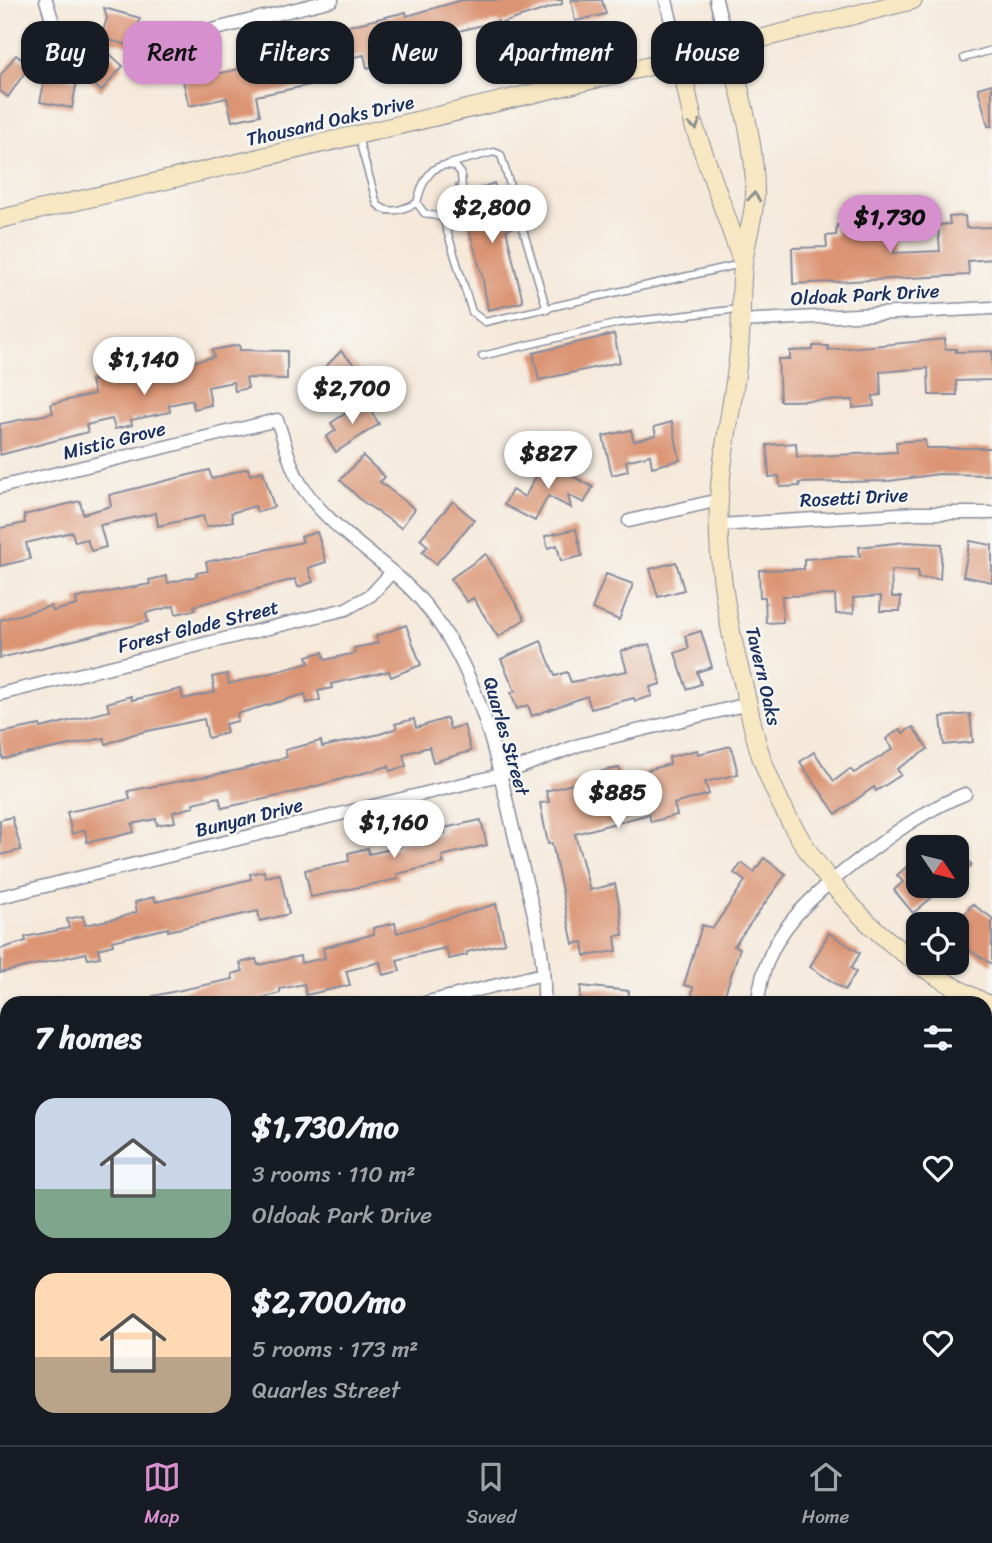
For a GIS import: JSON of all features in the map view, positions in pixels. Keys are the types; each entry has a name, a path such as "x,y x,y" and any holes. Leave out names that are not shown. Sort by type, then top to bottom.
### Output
{"street":[{"path":"46,0 52,21"},
{"path":"222,28 332,0"},
{"name":"Tavern Oaks","path":"666,0 671,21"},
{"name":"Tavern Oaks","path":"716,0 722,21"},
{"name":"Thousand Oaks Drive","path":"764,36 913,0"},
{"name":"Thousand Oaks Drive","path":"0,219 651,66"},
{"name":"Tavern Oaks","path":"685,84 694,126 743,264"},
{"name":"Tavern Oaks","path":"738,84 750,135 755,194 743,264 739,349 719,500 719,525 734,647 762,759 780,806 800,842 829,883 886,941 970,996"},
{"name":"Oldoak Park Drive","path":"740,314 992,308"},
{"name":"Mistic Grove","path":"0,488 277,420"},
{"name":"Quarles Street","path":"277,420 297,477 305,491 340,528 392,572 425,605 465,665 485,717 538,931 544,996"},
{"path":"629,521 719,500"},
{"name":"Rosetti Drive","path":"719,525 915,513 992,513"},
{"name":"Forest Glade Street","path":"0,694 346,609 371,595 392,572"},
{"name":"Bunyan Drive","path":"0,897 500,775 579,745 748,704"},
{"path":"759,996 765,966 782,932 799,909 914,818 965,794"},
{"path":"453,996 544,974"}],"lane":[{"path":"964,58 992,50"},
{"path":"357,135 377,204 382,209 399,211 417,203 425,178 433,170 494,152 501,155 547,310"},
{"path":"449,164 461,173 462,188"},
{"path":"417,203 424,213 443,218"},
{"path":"443,218 459,205"},
{"path":"443,218 472,312 477,318 492,323 743,264"},
{"path":"482,356 619,323 740,314"}],"building":[{"path":"462,0 562,0 562,4 508,21 476,21 476,27 462,30 462,21 369,21 406,12 407,16"},
{"path":"571,0 602,0 606,14 575,21"},
{"path":"104,8 140,18 139,21 123,21 123,44 109,40"},
{"path":"368,21 368,68 364,55 354,57 354,25"},
{"path":"109,53 123,66 109,82"},
{"path":"16,55 21,59 21,78 8,97 0,91 0,76"},
{"path":"236,70 236,84 315,84 256,96 260,115 232,121 227,98 189,106 184,84 222,84 222,73"},
{"path":"44,84 76,84 72,108 40,102"},
{"path":"93,84 107,84 101,91"},
{"path":"992,84 992,126 988,126 978,88"},
{"path":"494,183 501,212 509,210 513,228 506,230 523,302 488,310 482,275 463,209 464,203 459,199 451,203 456,186 458,192 463,194"},
{"path":"965,216 966,228 992,227 992,259 968,261 969,275 793,284 792,248 827,247 826,236 836,235 837,225 856,224 856,231 892,229 894,253 940,251 938,225 950,224 949,217"},
{"path":"614,334 620,362 539,380 533,353"},
{"path":"945,339 945,349 956,349 956,352 992,351 992,380 956,381 957,395 929,395 928,368 880,372 881,395 873,396 874,406 853,408 853,400 780,401 778,359 790,359 790,351 813,350 813,346 828,346 828,350"},
{"path":"239,345 240,350 287,351 287,379 246,378 248,388 235,391 233,382 208,387 211,405 194,409 192,400 169,405 170,412 131,420 132,425 115,429 112,419 86,425 88,432 0,455 0,424 53,413 51,404 94,394 91,381 121,375 123,384 175,374 173,366 214,357 212,350"},
{"path":"341,351 362,372 336,400 325,389 316,397 306,387"},
{"path":"364,401 379,424 336,452 326,437 336,430 331,423"},
{"path":"672,422 680,460 652,467 650,455 626,461 628,471 612,475 603,436 631,430 634,441 656,435 654,427"},
{"path":"925,440 926,448 992,448 992,475 939,474 889,481 799,483 800,486 780,487 779,476 769,477 767,445 796,443 797,457 897,452 896,442"},
{"path":"363,456 385,477 380,482 415,509 401,528 362,501 340,480"},
{"path":"544,461 593,487 584,503 568,495 571,508 548,496 535,521 504,505 512,490 525,497"},
{"path":"248,468 250,475 263,471 274,507 257,512 255,506 231,513 233,521 206,527 203,516 158,526 156,513 100,525 106,547 91,551 87,539 75,542 72,532 26,543 30,559 0,566 0,528 25,523 24,515 80,501 83,514 111,506 109,495 209,470 212,479"},
{"path":"453,501 474,520 436,564 422,552 428,546 420,539"},
{"path":"576,529 582,556 561,561 557,545 548,548 545,536"},
{"path":"317,532 326,562 308,568 313,582 298,587 295,579 194,606 195,610 176,614 174,606 146,613 148,622 0,658 0,620 51,606 53,611 77,605 76,598 150,584 149,580 166,576 168,583 197,576 196,573 208,571 206,562 303,542 301,537"},
{"path":"970,541 992,545 992,582 963,576"},
{"path":"905,542 942,544 940,579 918,578 918,571 891,570 892,597 901,597 900,611 880,611 881,596 853,598 854,613 836,614 835,595 782,596 783,622 766,623 765,597 760,597 759,570 804,569 804,559 860,556 859,547"},
{"path":"486,554 525,619 498,637 473,598 467,602 450,579"},
{"path":"676,562 684,590 658,597 650,569"},
{"path":"606,574 633,584 619,620 592,609"},
{"path":"406,625 421,665 391,677 389,671 331,684 332,688 318,691 320,700 307,703 305,694 237,714 238,721 225,724 227,733 208,738 204,719 134,734 106,744 104,738 3,759 0,733 40,725 41,728 109,711 107,703 131,696 132,700 181,689 183,699 215,692 212,677 227,674 229,684 309,663 307,656 323,652 325,660 355,653 354,648 378,643 376,636"},
{"path":"701,631 712,667 697,672 701,684 687,689 675,653 689,648 685,636"},
{"path":"541,641 555,676 567,672 571,682 627,671 621,651 650,644 661,684 650,687 652,696 635,701 634,698 591,709 587,696 532,716 528,705 517,709 511,693 515,691 501,659"},
{"path":"970,714 973,742 944,745 941,717"},
{"path":"447,718 450,729 464,725 471,751 433,762 429,747 403,754 406,766 390,771 389,766 288,794 222,808 219,797 193,803 194,807 173,812 175,822 157,825 156,819 132,824 134,832 114,837 87,842 85,830 72,834 67,812 130,799 128,791 239,770 287,757 285,750 321,741 322,747 380,734 397,728 395,724 414,719 416,728"},
{"path":"913,727 928,749 897,769 901,775 876,791 874,787 836,814 800,762 814,752 834,781 850,769 854,773 893,749 886,739 900,729 903,733"},
{"path":"731,746 738,774 705,782 709,794 674,804 677,815 651,822 649,814 575,834 590,890 615,884 623,935 615,936 617,951 585,956 583,942 573,944 552,843 548,844 540,803 549,802 546,791 603,776 602,771 619,768 622,777 670,764 669,757 697,750 698,754"},
{"path":"12,817 21,850 0,855 0,820"},
{"path":"481,820 487,845 442,856 444,863 397,874 398,879 311,897 305,870 349,861 348,853 368,848 369,854 400,847 399,843 445,833 444,828"},
{"path":"764,858 786,874 734,946 740,948 724,996 692,996 693,987 684,985 702,925 713,928 745,881 734,873 742,863 754,872"},
{"path":"906,867 906,898 931,898 912,912 894,890 903,882 897,875"},
{"path":"264,871 265,877 280,874 289,914 260,921 258,911 168,931 168,928 112,941 113,945 98,949 100,957 88,959 86,953 0,973 0,949 26,941 25,937 69,928 67,919 83,916 85,925 118,918 137,912 135,902 154,897 156,902 206,890 251,879 250,874"},
{"path":"496,904 505,943 449,959 446,948 419,954 397,960 400,971 383,975 380,962 346,971 350,985 306,995 304,984 280,989 280,993 270,996 153,996 233,979 232,974 243,971 240,963 256,959 258,965 300,956 301,963 325,958 323,948 374,934 373,928 395,923 397,933"},
{"path":"972,904 992,918 992,964 969,950 969,912 967,912"},
{"path":"829,933 860,953 851,968 856,972 845,990 810,967"},
{"path":"581,986 629,991 629,996 580,996"}]}
